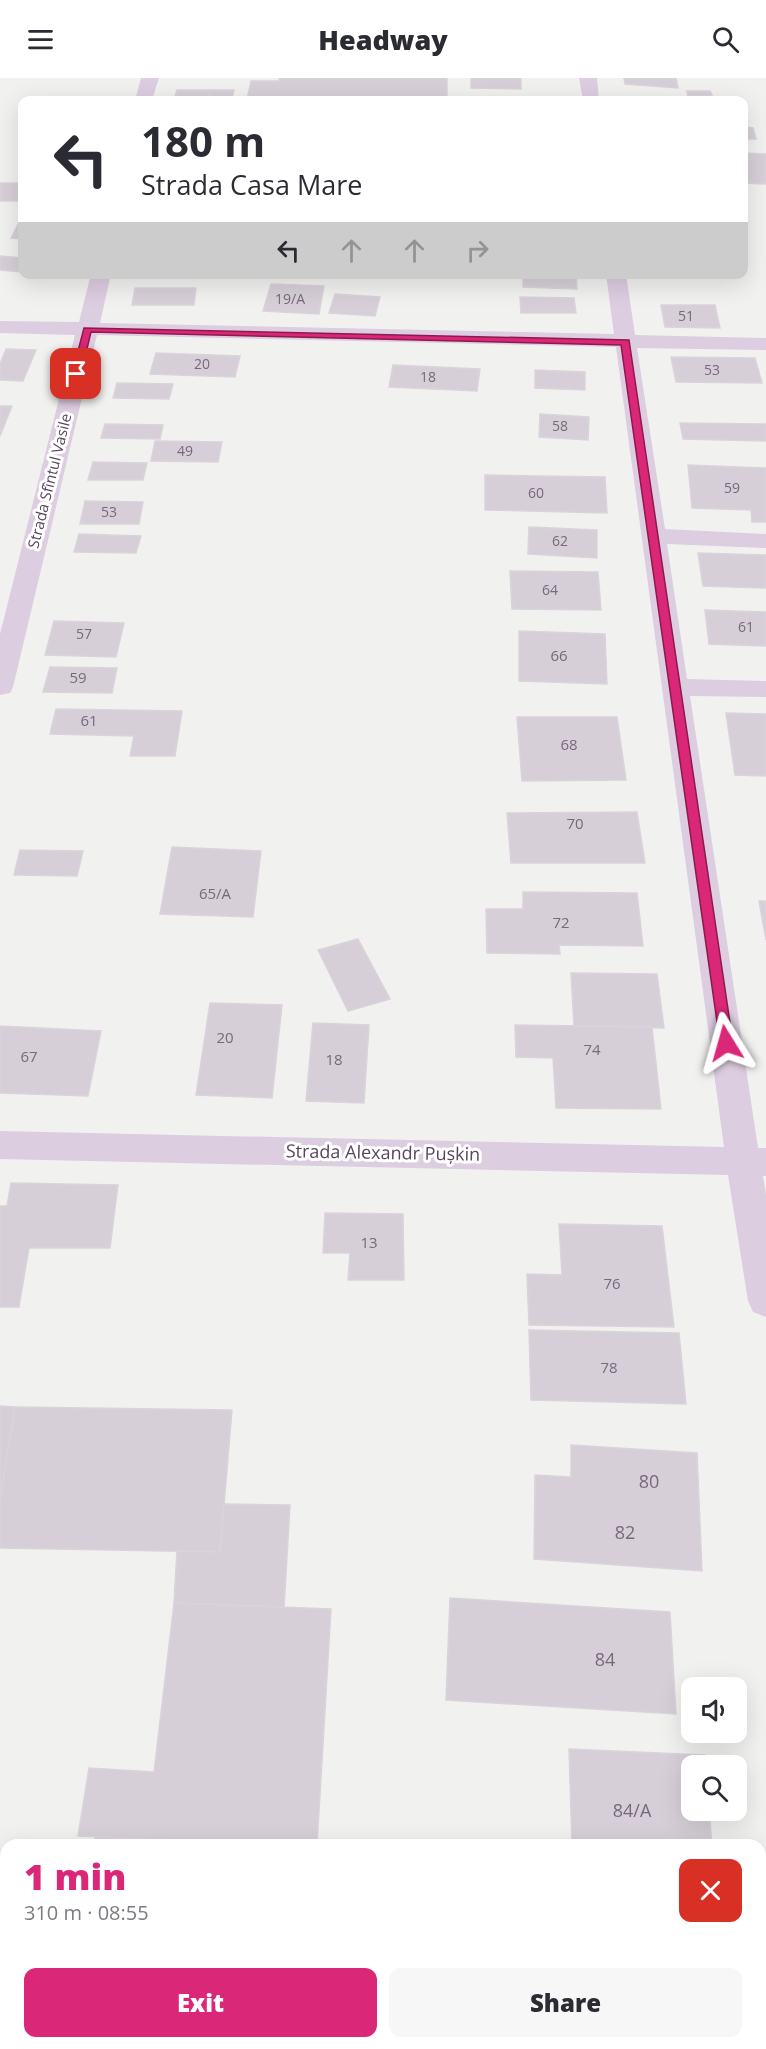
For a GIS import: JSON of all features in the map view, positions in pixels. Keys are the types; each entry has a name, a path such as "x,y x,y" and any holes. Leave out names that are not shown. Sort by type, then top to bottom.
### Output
{"street":[{"path":"145,96 150,78"},
{"path":"588,78 590,96"},
{"name":"Strada Sfîntul Vasile","path":"0,687 100,279"},
{"path":"617,279 676,687 755,1162 766,1301"},
{"path":"0,327 766,344"},
{"path":"654,536 766,541"},
{"path":"676,687 766,689"},
{"name":"Strada Alexandr Pușkin","path":"0,1145 755,1162"}],"building":[{"path":"279,78 447,78 447,96 248,96 251,81 279,81"},
{"path":"471,78 521,78 521,89 471,88"},
{"path":"624,78 676,78 678,88 625,84"},
{"path":"177,90 209,90 208,96 175,96"},
{"path":"209,90 234,90 233,96 208,96"},
{"path":"687,91 710,91 712,95 688,96"},
{"path":"748,127 753,128 756,139 748,139"},
{"path":"748,153 766,154 766,184 748,183"},
{"path":"0,183 18,183 18,201 0,201"},
{"path":"18,224 18,239 11,238"},
{"path":"0,256 18,258 18,272 0,270"},
{"path":"523,279 576,279 577,289 523,287"},
{"path":"271,284 324,286 319,314 263,311"},
{"path":"135,288 196,288 194,305 132,305"},
{"path":"335,294 380,297 375,316 329,313"},
{"path":"520,297 574,298 576,313 521,313"},
{"path":"661,305 715,305 720,328 665,327"},
{"path":"6,349 36,350 23,381 0,380 0,364"},
{"path":"156,353 240,356 235,377 150,374"},
{"path":"671,357 755,358 762,383 676,382"},
{"path":"393,365 480,369 477,391 389,387"},
{"path":"535,370 585,372 585,390 535,388"},
{"path":"117,383 173,384 169,399 113,398"},
{"path":"0,406 12,406 0,436"},
{"path":"540,414 589,417 588,440 539,437"},
{"path":"680,423 766,424 766,441 683,439"},
{"path":"105,424 163,425 160,439 101,438"},
{"path":"155,441 222,442 218,462 151,461"},
{"path":"93,462 147,463 143,480 88,480"},
{"path":"688,465 766,468 766,522 752,522 751,510 692,508"},
{"path":"485,475 605,477 607,513 485,510"},
{"path":"85,501 143,502 139,524 80,524"},
{"path":"529,527 597,530 597,558 528,554"},
{"path":"79,534 141,536 136,553 74,552"},
{"path":"698,553 766,555 766,588 703,586"},
{"path":"510,571 598,572 601,610 512,609"},
{"path":"705,610 766,612 766,646 709,644"},
{"path":"54,621 124,623 116,657 45,655"},
{"path":"519,631 605,634 607,684 519,681"},
{"path":"50,667 117,668 112,693 43,692"},
{"path":"56,709 182,711 175,756 130,756 134,736 50,734"},
{"path":"726,713 766,714 766,776 735,775"},
{"path":"517,717 617,717 626,780 522,781"},
{"path":"637,812 645,863 511,863 507,813"},
{"path":"172,847 261,851 253,917 160,914"},
{"path":"20,850 83,851 77,876 14,875"},
{"path":"523,892 637,893 643,946 559,945 560,954 487,953 486,909 523,909"},
{"path":"759,901 766,901 766,940"},
{"path":"358,939 390,999 348,1011 318,950"},
{"path":"571,973 657,974 664,1028 574,1026"},
{"path":"210,1003 282,1005 272,1098 196,1095"},
{"path":"313,1023 369,1025 364,1103 306,1101"},
{"path":"515,1025 652,1027 661,1109 556,1108 553,1058 516,1057"},
{"path":"0,1026 101,1031 88,1096 0,1093"},
{"path":"11,1183 118,1185 110,1248 29,1248 19,1307 0,1307 0,1206 7,1206"},
{"path":"325,1213 403,1214 404,1280 348,1280 350,1253 323,1253"},
{"path":"559,1224 662,1226 674,1327 529,1325 527,1274 562,1275"},
{"path":"529,1330 679,1333 686,1404 531,1400"},
{"path":"0,1406 15,1407 0,1499"},
{"path":"15,1407 232,1410 220,1552 0,1548 0,1499"},
{"path":"571,1445 697,1453 702,1571 534,1559 535,1475 571,1477"},
{"path":"224,1504 290,1505 284,1608 174,1603 177,1551 220,1552"},
{"path":"450,1598 670,1612 676,1714 446,1700"},
{"path":"174,1603 331,1609 317,1839 158,1839 78,1836 89,1768 154,1772"},
{"path":"569,1749 705,1755 681,1755 681,1821 710,1821 711,1839 572,1839"},
{"path":"95,1837 141,1839 95,1839"}],"route":[{"path":"76,374 87,330 626,342 726,1043"}]}
